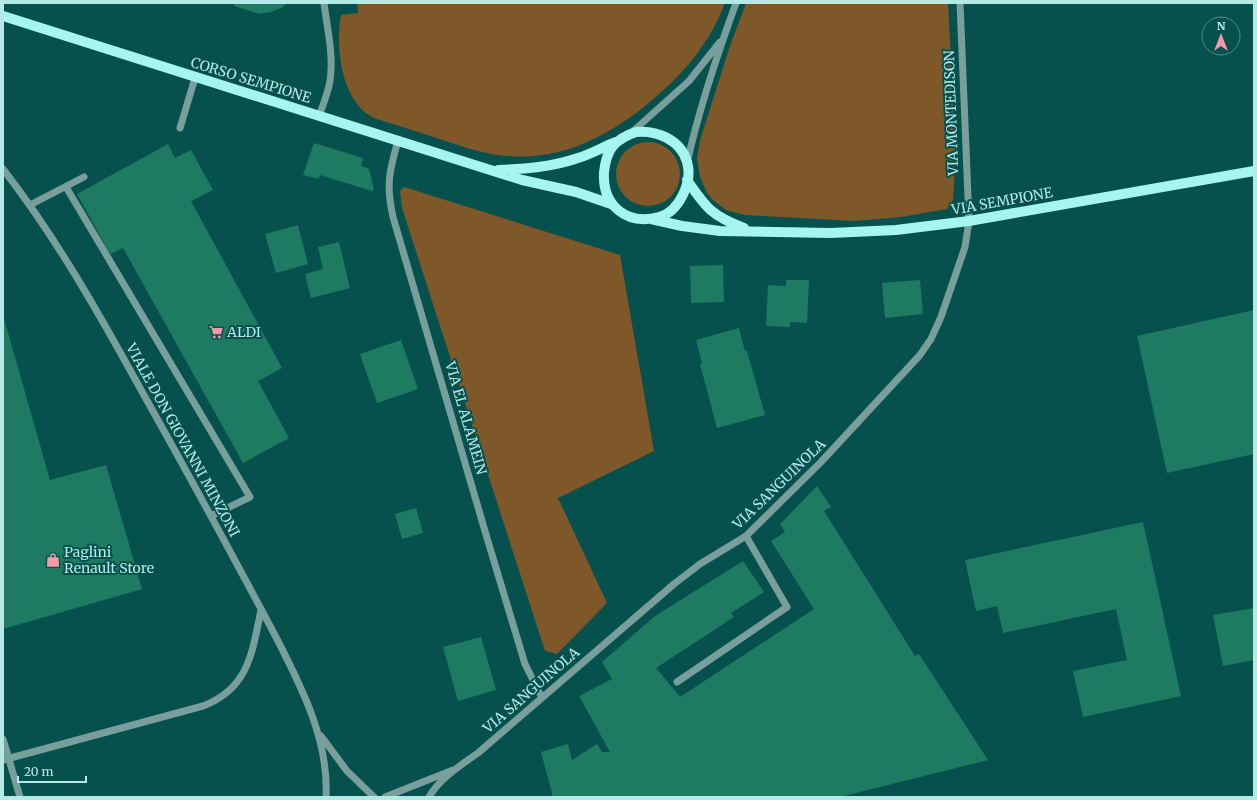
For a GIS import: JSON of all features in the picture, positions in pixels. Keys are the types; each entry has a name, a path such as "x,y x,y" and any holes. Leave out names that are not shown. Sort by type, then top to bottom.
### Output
{"main road":[{"name":"CORSO SEMPIONE","path":"3,16 398,142 522,180 576,192 611,204"},
{"path":"643,132 662,135 678,147 687,163 687,180 683,194 676,205 661,217 637,219 627,216 611,204 605,190 604,167 608,153 618,141 629,135 643,132"},
{"name":"CORSO SEMPIONE","path":"490,170 524,169 562,163 580,158 618,141"},
{"name":"VIA SEMPIONE","path":"651,219 700,229 720,231 862,233 969,221 1254,172"},
{"name":"VIA SEMPIONE","path":"687,180 712,213 728,222 752,231"}],"street":[{"path":"319,116 328,90 331,70 331,56 324,3"},
{"path":"687,163 692,140 723,39 736,3"},
{"name":"VIA MONTEDISON","path":"960,3 969,221"},
{"path":"629,135 689,81 723,39"},
{"path":"180,128 195,78"},
{"name":"VIA EL ALAMEIN","path":"398,142 389,177 389,194 393,217 525,664 542,698"},
{"name":"VIALE DON GIOVANNI MINZONI","path":"3,169 30,205 104,324 211,516 291,668 319,735 326,772 326,797"},
{"path":"30,205 84,177"},
{"path":"66,187 250,497 211,516"},
{"name":"VIA SANGUINOLA","path":"429,797 436,787 457,768 478,753 674,584 700,564 746,536 821,462 900,378 926,347 935,330 964,247 969,221"},
{"path":"677,682 787,607 746,536"},
{"path":"6,759 203,706 220,698 236,683 248,664 254,647 261,610"},
{"name":"VIALE DON GIOVANNI MINZONI","path":"319,735 347,771 374,797"},
{"path":"3,739 6,759 20,797"},
{"name":"VIA SANGUINOLA","path":"385,797 457,768"}],"shaded area":[{"path":"357,3 725,3 713,29 688,65 658,95 625,121 607,132 570,149 550,154 508,156 475,150 374,118 363,110 354,100 347,87 340,57 339,42 341,15 358,13"},
{"path":"746,3 948,3 956,152 953,200 947,209 901,217 855,221 745,215 726,210 713,200 707,193 700,177 697,159 700,140 730,46"},
{"path":"648,142 666,148 674,156 680,174 674,192 666,200 648,206 630,200 622,192 616,174 622,156 630,148"},
{"path":"404,187 620,255 654,451 558,498 607,603 557,654 545,651 402,208 400,191"}],"building":[{"path":"235,3 286,3 283,7 271,12 260,14 234,6"},
{"path":"314,143 363,158 361,166 369,169 374,190 372,191 320,175 319,179 303,175"},
{"name":"ALDI","path":"168,144 175,158 191,150 213,190 191,201 282,368 258,381 289,438 243,463 123,248 110,254 77,194"},
{"path":"298,225 308,264 276,273 265,234"},
{"path":"339,242 350,288 311,298 305,274 323,269 318,247"},
{"path":"723,265 724,302 691,303 690,266"},
{"path":"786,280 809,280 807,323 790,322 790,327 766,326 768,285 786,286"},
{"path":"920,280 923,314 885,318 882,283"},
{"path":"1254,310 1254,454 1167,473 1137,336"},
{"path":"3,315 50,480 106,465 142,589 3,629"},
{"path":"739,328 765,415 717,428 700,364 702,363 696,340"},
{"path":"401,340 418,389 377,403 360,354"},
{"path":"817,486 831,507 824,511 915,656 919,654 988,760 840,797 553,797 541,752 568,744 572,760 597,744 602,752 610,752 579,696 612,679 602,662 655,616 743,561 764,592 731,613 734,617 656,668 680,697 814,609 771,541 785,532 780,524"},
{"path":"416,508 423,533 402,539 395,514"},
{"path":"1143,522 1181,696 1083,717 1073,671 1127,660 1116,609 1003,633 997,606 976,611 965,560"},
{"path":"1254,608 1254,660 1223,666 1213,615"},
{"path":"481,637 496,690 458,701 443,647"}],"place":[{"name":"ALDI","path":"216,332"},
{"name":"Paglini Renault Store","path":"53,560"}]}
